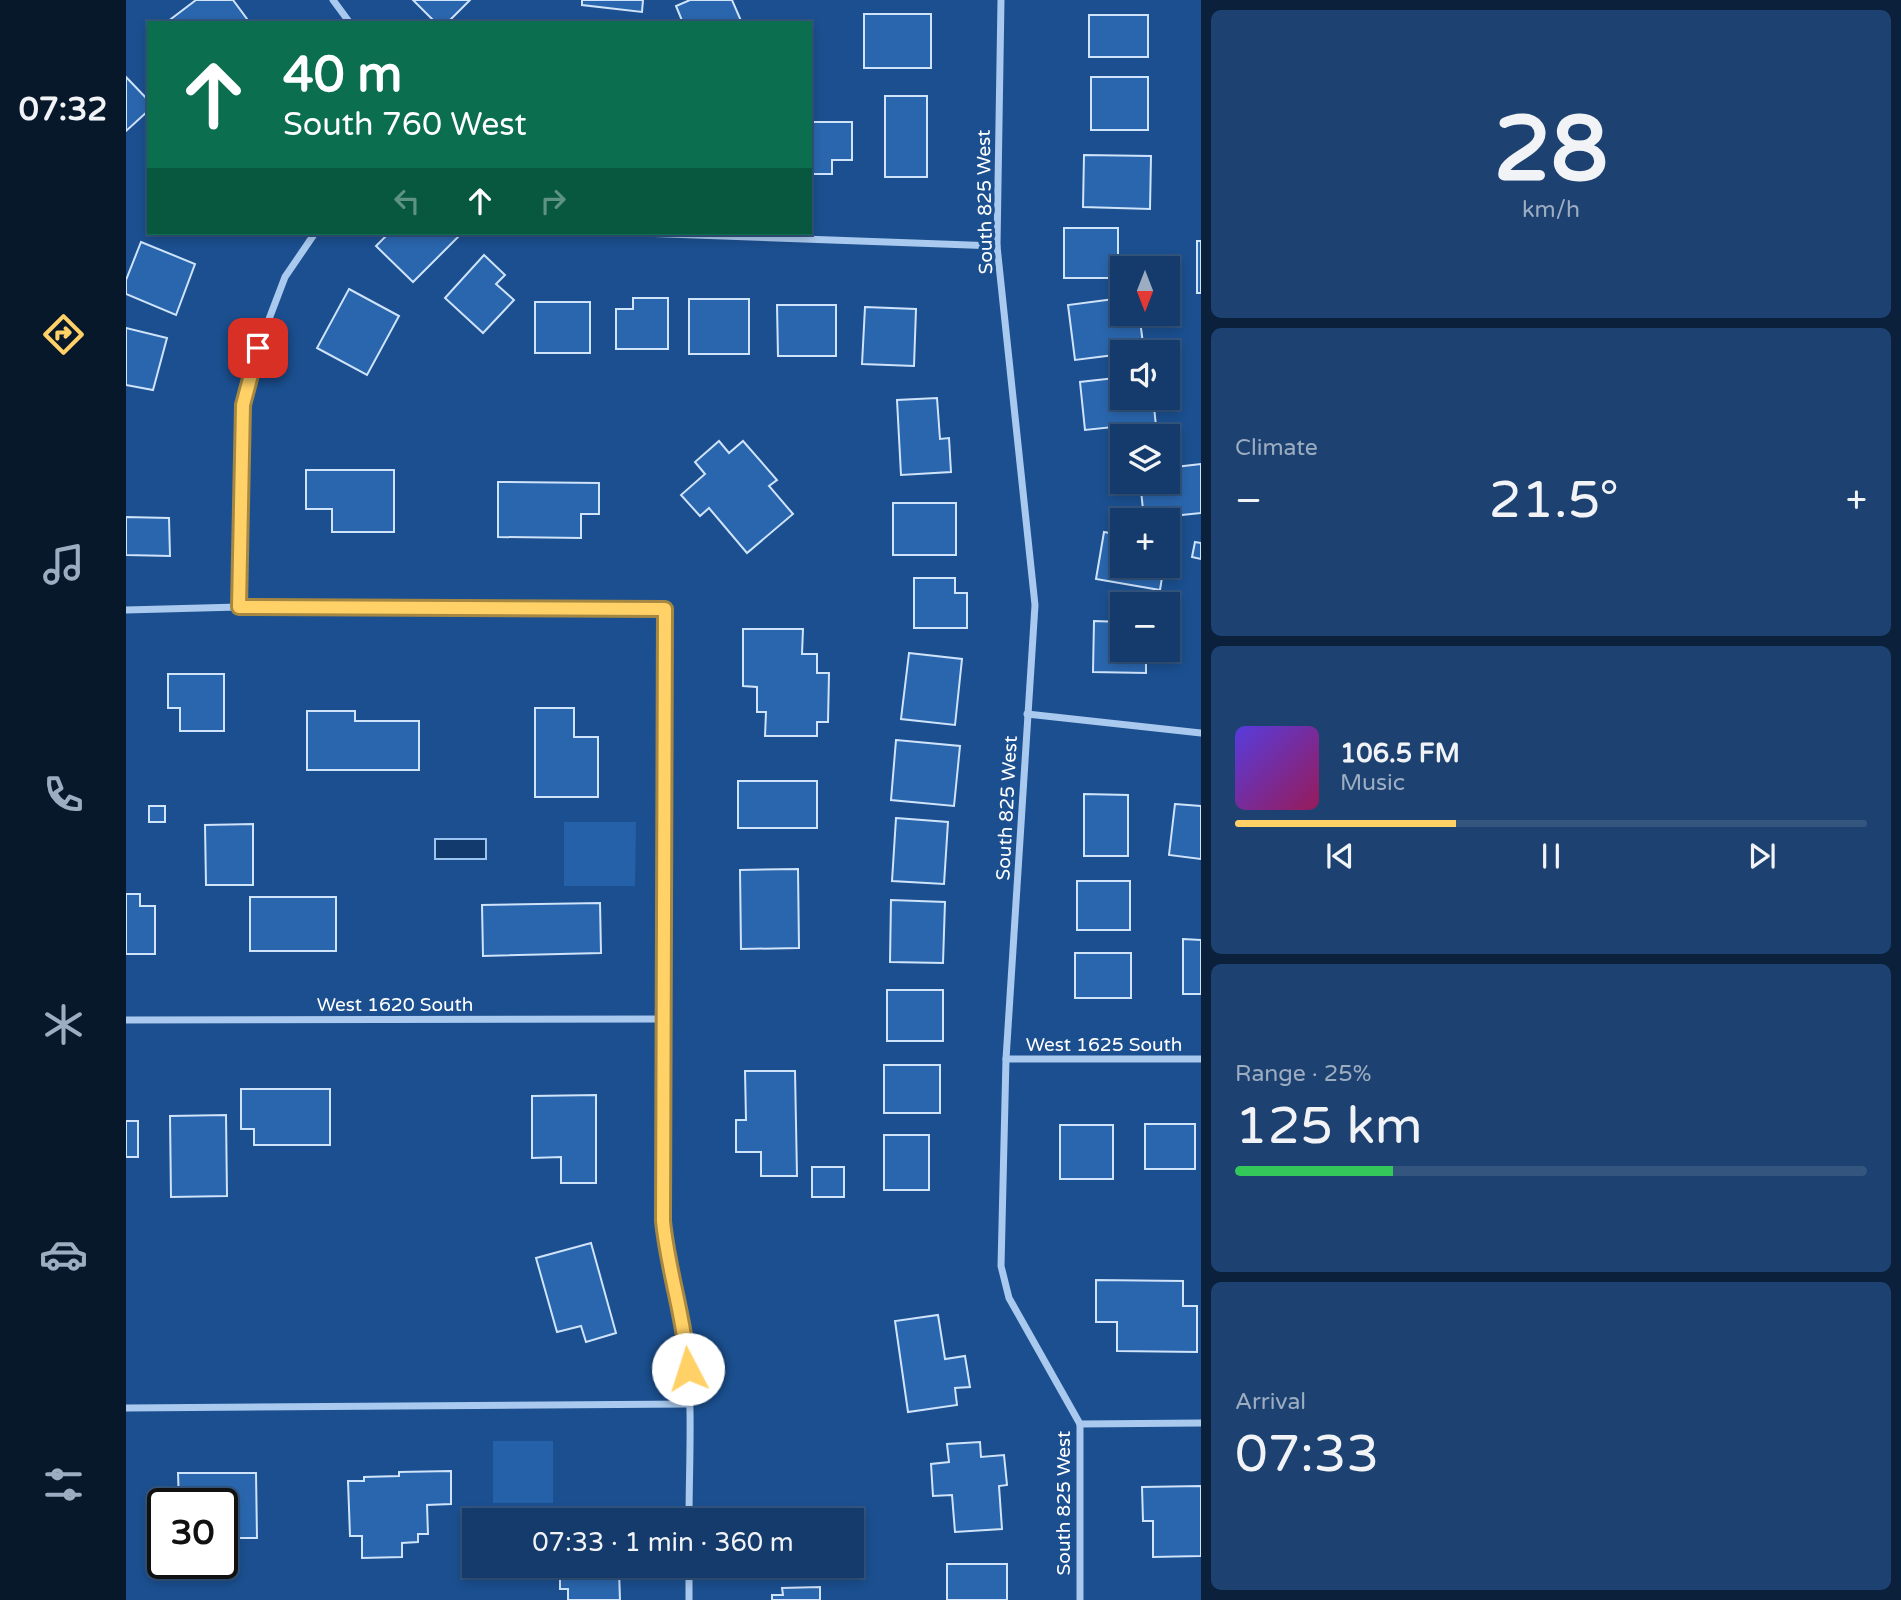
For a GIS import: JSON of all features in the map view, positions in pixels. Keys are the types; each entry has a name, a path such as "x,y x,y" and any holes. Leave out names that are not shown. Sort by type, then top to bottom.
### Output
{"street":[{"path":"333,0 349,21"},
{"name":"South 825 West","path":"1001,0 997,246 1035,606 1006,1059 1001,1266 1009,1298 1080,1424 1080,1600"},
{"path":"239,607 243,405 258,348 285,277 314,235"},
{"path":"695,235 997,246"},
{"path":"126,610 239,607 665,609 663,1198 665,1244 687,1351 689,1508"},
{"path":"1027,714 1201,733"},
{"name":"West 1620 South","path":"126,1020 664,1019"},
{"name":"West 1625 South","path":"1006,1059 1201,1059"},
{"path":"126,1408 689,1404"},
{"path":"1080,1424 1201,1423"},
{"path":"688,1600 689,1578"}],"shaded area":[{"path":"564,822 636,822 635,886 564,886"},
{"path":"435,839 486,839 486,859 435,859"},
{"path":"493,1441 553,1441 553,1503 493,1503"}],"building":[{"path":"196,0 233,0 249,21 168,21"},
{"path":"413,0 470,0 449,21 434,21"},
{"path":"582,0 643,0 642,12 582,5"},
{"path":"690,0 732,0 741,21 682,21 676,6"},
{"path":"864,14 931,14 931,68 864,68"},
{"path":"1089,15 1148,15 1148,57 1089,57"},
{"path":"126,77 147,99 147,112 126,131"},
{"path":"1091,77 1148,77 1148,130 1091,130"},
{"path":"885,96 927,96 927,177 885,177"},
{"path":"812,122 852,122 852,160 832,160 832,174 812,174"},
{"path":"1084,155 1151,156 1150,209 1083,207"},
{"path":"1064,228 1118,228 1118,256 1110,256 1110,278 1064,278"},
{"path":"387,235 458,237 413,282 376,246"},
{"path":"1197,241 1201,241 1201,293 1197,293"},
{"path":"141,242 195,264 176,315 126,294 126,280"},
{"path":"484,255 505,275 496,284 514,300 483,333 445,298"},
{"path":"349,289 399,316 367,375 317,348"},
{"path":"633,298 668,298 668,349 616,349 616,309 633,309"},
{"path":"689,299 749,299 749,354 689,354"},
{"path":"1110,300 1110,326 1141,326 1143,340 1110,340 1110,356 1075,360 1068,305"},
{"path":"535,302 590,302 590,353 535,353"},
{"path":"777,305 836,305 836,356 778,356"},
{"path":"865,307 916,309 914,366 862,364"},
{"path":"126,328 167,338 153,390 126,385"},
{"path":"1110,379 1110,410 1154,410 1156,424 1110,424 1110,427 1085,430 1080,382"},
{"path":"937,398 940,439 949,438 951,472 901,475 897,400"},
{"path":"719,441 729,453 743,441 777,480 769,486 793,514 747,553 709,508 700,516 681,495 705,474 695,462"},
{"path":"1201,464 1201,513 1180,515 1180,508 1143,508 1141,494 1180,494 1180,466"},
{"path":"306,470 394,470 394,532 332,532 332,509 306,509"},
{"path":"498,482 599,483 599,514 581,514 581,538 498,537"},
{"path":"893,503 956,503 956,555 893,555"},
{"path":"126,517 169,518 170,556 126,555"},
{"path":"1104,532 1110,533 1110,578 1162,578 1160,590 1096,579"},
{"path":"1195,542 1201,543 1201,559 1192,557"},
{"path":"914,578 955,578 955,593 967,593 967,628 914,628"},
{"path":"1094,621 1110,622 1110,662 1146,662 1146,673 1093,672"},
{"path":"743,629 803,629 802,654 817,654 817,673 829,673 828,722 817,722 817,736 765,736 766,712 757,712 757,687 743,686"},
{"path":"909,653 962,659 955,725 901,719"},
{"path":"168,674 224,674 224,731 180,731 180,708 168,708"},
{"path":"535,708 574,708 574,737 598,737 598,797 535,797"},
{"path":"307,711 355,711 355,721 419,721 419,770 307,770"},
{"path":"896,740 960,746 954,806 891,800"},
{"path":"738,781 817,781 817,828 738,828"},
{"path":"1084,794 1128,795 1128,856 1084,856"},
{"path":"1175,804 1201,806 1201,859 1169,855"},
{"path":"149,806 165,806 165,822 149,822"},
{"path":"896,818 948,822 944,884 892,881"},
{"path":"253,824 253,885 206,885 205,825"},
{"path":"798,869 799,948 741,949 740,870"},
{"path":"1077,881 1130,881 1130,930 1077,930"},
{"path":"126,894 140,894 140,906 155,906 155,954 126,954"},
{"path":"250,897 336,897 336,951 250,951"},
{"path":"891,900 945,902 943,963 890,962"},
{"path":"600,903 601,953 483,956 482,905"},
{"path":"1183,939 1201,940 1201,994 1183,994"},
{"path":"1075,953 1131,953 1131,998 1075,998"},
{"path":"887,990 943,990 943,1041 887,1041"},
{"path":"884,1065 940,1065 940,1113 884,1113"},
{"path":"745,1071 795,1071 797,1176 761,1176 761,1152 736,1152 736,1120 746,1120"},
{"path":"241,1089 330,1089 330,1145 254,1145 254,1129 241,1129"},
{"path":"596,1095 596,1183 561,1183 561,1157 532,1158 532,1096"},
{"path":"226,1115 227,1196 171,1197 170,1116"},
{"path":"126,1121 138,1121 138,1157 126,1157"},
{"path":"1145,1124 1195,1124 1195,1169 1145,1169"},
{"path":"1060,1125 1113,1125 1113,1179 1060,1179"},
{"path":"884,1135 929,1135 929,1190 884,1190"},
{"path":"812,1167 844,1167 844,1197 812,1197"},
{"path":"591,1243 616,1333 586,1342 581,1326 557,1332 536,1258"},
{"path":"1096,1280 1183,1281 1183,1306 1197,1306 1197,1352 1117,1351 1117,1322 1096,1322"},
{"path":"938,1315 945,1359 965,1356 970,1387 955,1388 957,1405 908,1412 895,1321"},
{"path":"980,1442 981,1457 1004,1455 1007,1485 999,1486 1002,1529 955,1532 952,1495 933,1496 931,1464 949,1462 947,1444"},
{"path":"451,1471 451,1504 427,1505 428,1534 418,1534 418,1542 402,1543 402,1557 362,1558 362,1536 350,1536 348,1481 364,1481 364,1477 399,1476 399,1472"},
{"path":"178,1473 256,1473 257,1538 238,1538 238,1488 178,1488"},
{"path":"1201,1486 1201,1556 1153,1557 1153,1521 1143,1521 1142,1487"},
{"path":"947,1564 1007,1564 1007,1600 947,1600"},
{"path":"560,1578 619,1578 620,1600 568,1600 568,1589 560,1589"},
{"path":"820,1587 820,1600 772,1600 772,1595 783,1595 782,1588"}],"route":[{"path":"258,348 243,405 239,607 665,609 663,1221 669,1268 682,1320 688,1369"}]}
